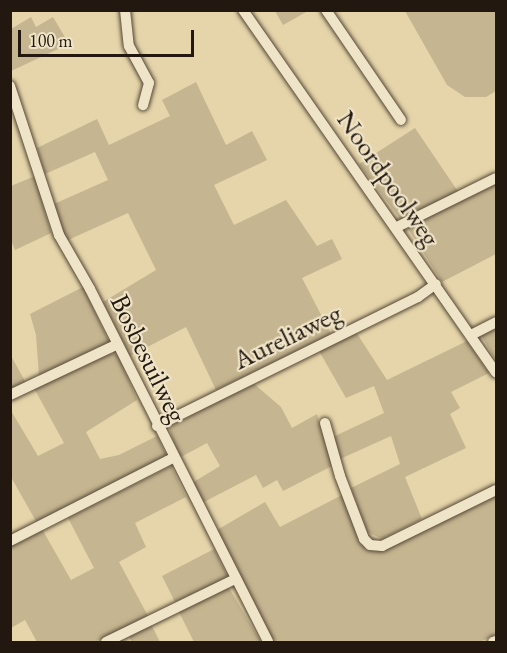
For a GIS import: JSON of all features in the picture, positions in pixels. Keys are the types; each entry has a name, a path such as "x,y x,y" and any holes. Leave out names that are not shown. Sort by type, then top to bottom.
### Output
{"street":[{"path":"125,10 129,46 149,83 143,105"},
{"name":"Noordpoolweg","path":"243,10 397,227 496,372"},
{"path":"326,10 401,120"},
{"name":"Bosbesuilweg","path":"10,86 58,235 90,289 116,345 268,642"},
{"path":"397,227 496,178"},
{"name":"Aureliaweg","path":"157,426 418,297 436,284"},
{"path":"471,335 496,322"},
{"path":"10,395 116,345"},
{"path":"325,423 340,476 364,539 370,545 382,546 496,490"},
{"path":"10,541 173,458"},
{"path":"106,642 235,579"}],"shaded area":[{"path":"275,10 308,11 283,25"},
{"path":"405,11 496,11 496,91 486,97 465,97 447,85"},
{"path":"31,17 36,27 53,17 69,44 11,71 11,29"},
{"path":"196,82 226,145 252,131 267,160 214,185 234,225 286,200 317,246 332,239 342,259 302,278 331,334 216,390 186,327 130,356 103,302 156,270 128,213 68,240 61,231 54,204 108,180 95,152 45,174 37,148 97,119 109,145 170,116 162,100"},
{"path":"415,128 459,193 401,220 359,164"},
{"path":"35,176 51,233 15,250 11,240 11,186"},
{"path":"496,182 496,254 442,282 407,227"},
{"path":"83,287 110,344 39,376 36,335 30,314"},
{"path":"496,326 496,361 481,335"},
{"path":"356,332 387,380 467,341 489,373 451,392 460,408 450,414 466,448 405,477 422,519 383,539 367,532 351,488 400,464 391,436 340,459 333,437 384,413 374,386 346,398 319,351"},
{"path":"106,353 118,355 137,400 86,432 100,459 119,455 157,436 167,457 37,523 11,477 10,409 38,456 64,443 34,388"},
{"path":"10,354 26,383 11,388 10,388"},
{"path":"253,383 281,407 292,428 317,414 332,466 283,491 277,480 263,488 256,475 202,503 192,483 220,466 207,443 179,458 169,427"},
{"path":"171,466 186,497 135,523 146,547 119,562 148,616 95,642 37,642 25,620 11,628 11,545 42,529 71,580 94,568 68,518"},
{"path":"342,495 359,539 373,551 382,551 496,496 496,634 480,642 274,642 217,530 265,502 280,527"},
{"path":"214,549 227,575 225,579 175,602 162,576"},
{"path":"229,588 261,642 194,642 179,612"},
{"path":"151,624 160,642 132,642 128,635"}]}
